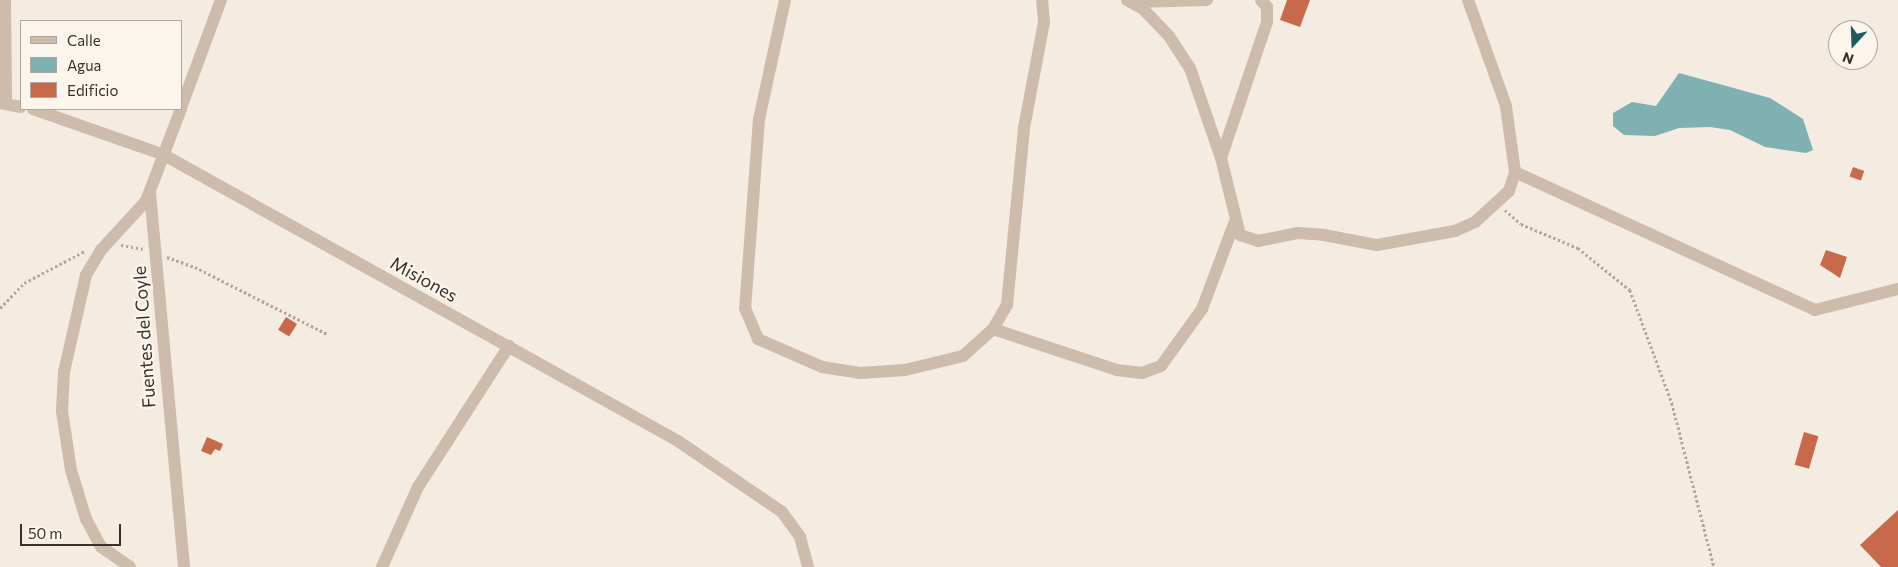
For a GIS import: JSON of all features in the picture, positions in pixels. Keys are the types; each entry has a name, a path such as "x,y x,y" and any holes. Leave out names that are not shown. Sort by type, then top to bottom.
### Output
{"street":[{"path":"5,0 3,104 20,107"},
{"name":"Fuentes del Coyle","path":"182,105 221,0"},
{"path":"785,0 759,119 754,206 742,290 749,322 758,339 822,367 860,374 905,370 963,356 993,329 1007,305 1024,128 1044,22 1042,0"},
{"path":"1129,1 1207,0"},
{"path":"1221,158 1268,22 1267,7 1261,0"},
{"path":"1129,1 1169,36 1190,68 1221,158 1234,224 1240,235 1258,241 1298,233 1377,245 1455,231 1498,204 1510,191 1515,172 1506,106 1468,0"},
{"name":"Misiones","path":"35,110 164,155 678,441 782,512 800,537 808,567"},
{"name":"Fuentes del Coyle","path":"180,110 150,193 184,567"},
{"path":"1515,172 1815,310 1898,289"},
{"path":"130,567 101,547 86,519 71,470 62,411 64,372 86,275 101,250 150,193"},
{"path":"993,329 1117,370 1142,373 1160,366 1202,309 1234,224"},
{"path":"382,567 418,487 509,346"}],"path":[{"path":"1498,204 1521,224 1578,248 1630,290 1672,403 1714,567"}],"water":[{"path":"1679,73 1770,98 1803,119 1813,150 1806,153 1765,147 1730,130 1710,127 1679,128 1655,136 1624,135 1613,126 1613,113 1632,102 1656,106"}],"building":[{"path":"1287,0 1310,0 1300,27 1280,20"},
{"path":"1853,167 1864,171 1861,181 1850,176"},
{"path":"1826,250 1847,257 1840,278 1820,265"},
{"path":"286,317 297,324 289,337 278,330"},
{"path":"1804,432 1818,436 1809,469 1795,465"},
{"path":"207,437 223,444 220,451 215,449 211,455 201,451"},
{"path":"1898,510 1898,567 1881,567 1860,545"}]}
